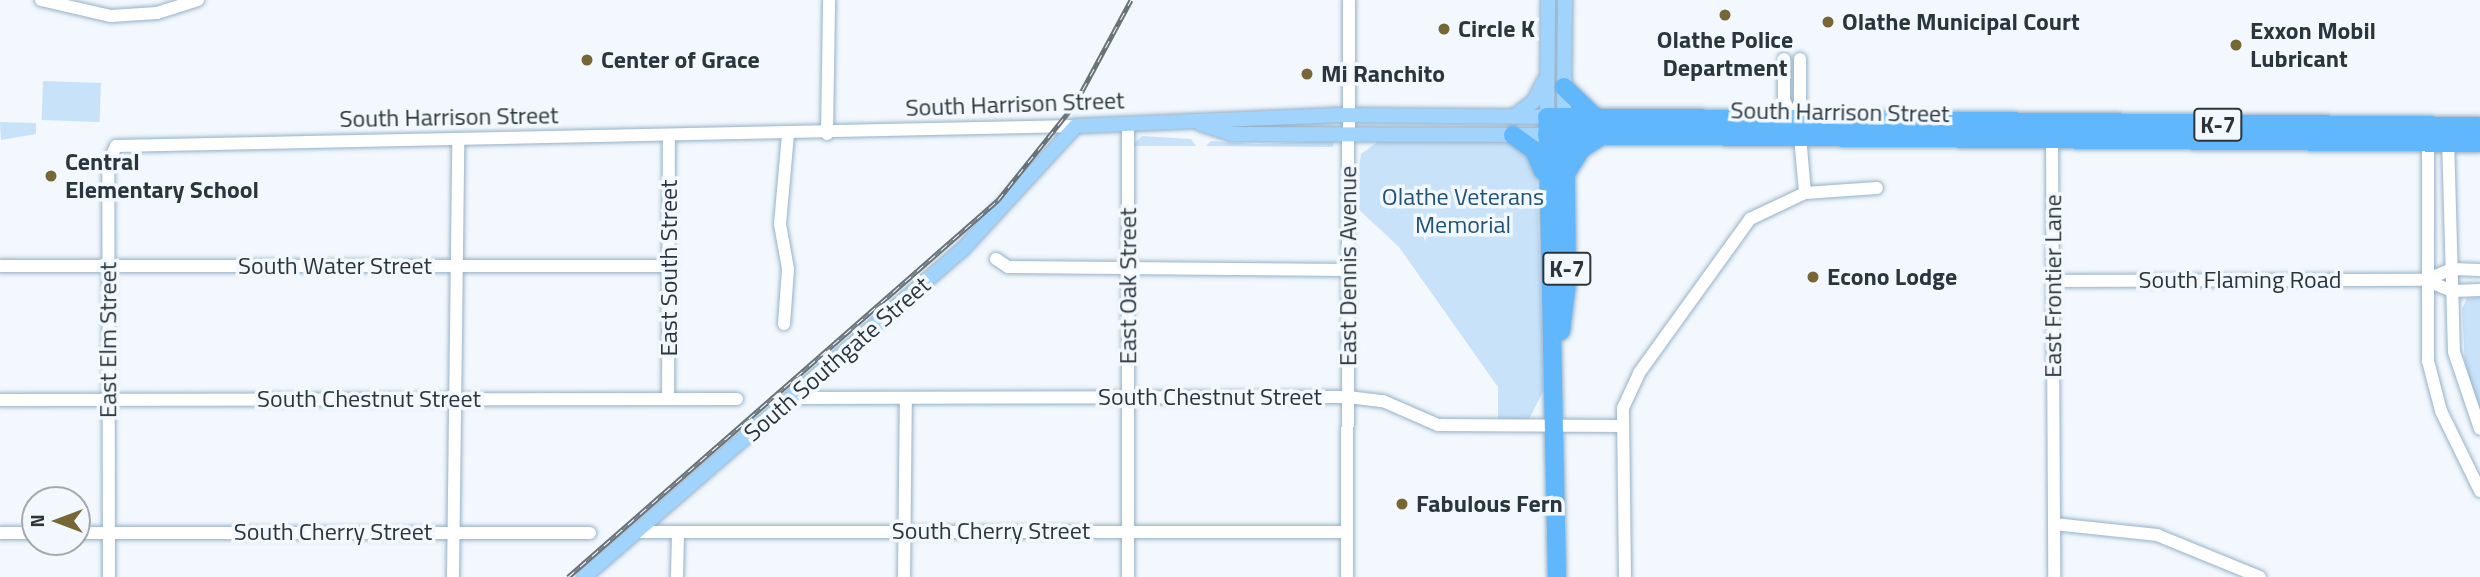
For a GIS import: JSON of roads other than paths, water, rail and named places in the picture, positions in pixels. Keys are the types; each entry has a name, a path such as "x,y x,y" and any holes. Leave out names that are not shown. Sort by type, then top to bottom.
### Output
{"highway":[{"path":"1564,87 1595,117"},
{"name":"South Harrison Street","path":"1556,126 1595,117 2480,126"},
{"path":"1513,126 1534,150 1547,182"},
{"path":"1556,126 1565,175"},
{"name":"South Harrison Street","path":"1556,126 1604,135 2480,143"},
{"name":"K-7","path":"1556,126 1547,182 1557,363 1557,577"},
{"path":"1565,175 1581,149 1604,135"},
{"name":"K-7","path":"1557,363 1567,282 1565,175"}],"main road":[{"path":"1548,0 1547,74 1556,126"},
{"path":"1556,126 1564,87 1564,0"},
{"path":"1513,126 1534,101 1547,74"},
{"name":"South Harrison Street","path":"1076,126 1201,124 1349,116 1513,126"},
{"name":"South Harrison Street","path":"1201,124 1233,134 1556,126"},
{"name":"South Southgate Street","path":"584,577 961,251 1076,126"}],"street":[{"path":"41,0 111,16 157,13 198,0"},
{"path":"827,134 829,0"},
{"name":"East Dennis Avenue","path":"1348,577 1349,0"},
{"path":"1784,59 1784,100 1800,136 1805,193"},
{"path":"1792,118 1800,102 1800,59"},
{"name":"East Oak Street","path":"1128,125 1128,577"},
{"name":"South Harrison Street","path":"112,149 788,135 1076,126"},
{"path":"2480,429 2454,352 2452,143 2439,126 2424,143 2431,378 2480,491"},
{"path":"784,324 788,268 780,224 788,135"},
{"name":"East South Street","path":"668,398 669,137"},
{"path":"453,577 458,141"},
{"name":"East Frontier Lane","path":"2052,141 2054,577"},
{"name":"East Elm Street","path":"109,577 108,266 112,149"},
{"path":"1625,577 1622,426 1628,391 1744,225 1805,193 1877,188"},
{"path":"996,259 1008,267 1348,270"},
{"name":"South Water Street","path":"0,266 670,266"},
{"path":"2426,280 2452,269 2480,270"},
{"path":"2426,280 2452,291 2480,290"},
{"name":"South Flaming Road","path":"2054,281 2426,280"},
{"name":"South Chestnut Street","path":"792,398 1348,397 1383,401 1438,425 1622,426"},
{"path":"904,577 906,398"},
{"name":"South Chestnut Street","path":"0,400 737,399"},
{"path":"2054,524 2157,535 2260,577"},
{"name":"South Cherry Street","path":"636,532 1347,532"},
{"path":"0,533 21,533"},
{"name":"South Cherry Street","path":"91,533 590,533"},
{"path":"677,577 678,533"}],"railway":[{"path":"568,577 998,200 1075,104 1131,0"}],"place":[{"name":"Olathe Police Department","path":"1725,15"},
{"name":"Olathe Municipal Court","path":"1828,22"},
{"name":"Circle K","path":"1444,29"},
{"name":"Exxon Mobil Lubricant","path":"2236,45"},
{"name":"Center of Grace","path":"587,60"},
{"name":"Mi Ranchito","path":"1307,74"},
{"name":"Central Elementary School","path":"51,176"},
{"name":"Econo Lodge","path":"1813,277"},
{"name":"Fabulous Fern","path":"1402,504"}],"park label":[{"name":"Olathe Veterans Memorial","path":"1463,211"}]}
